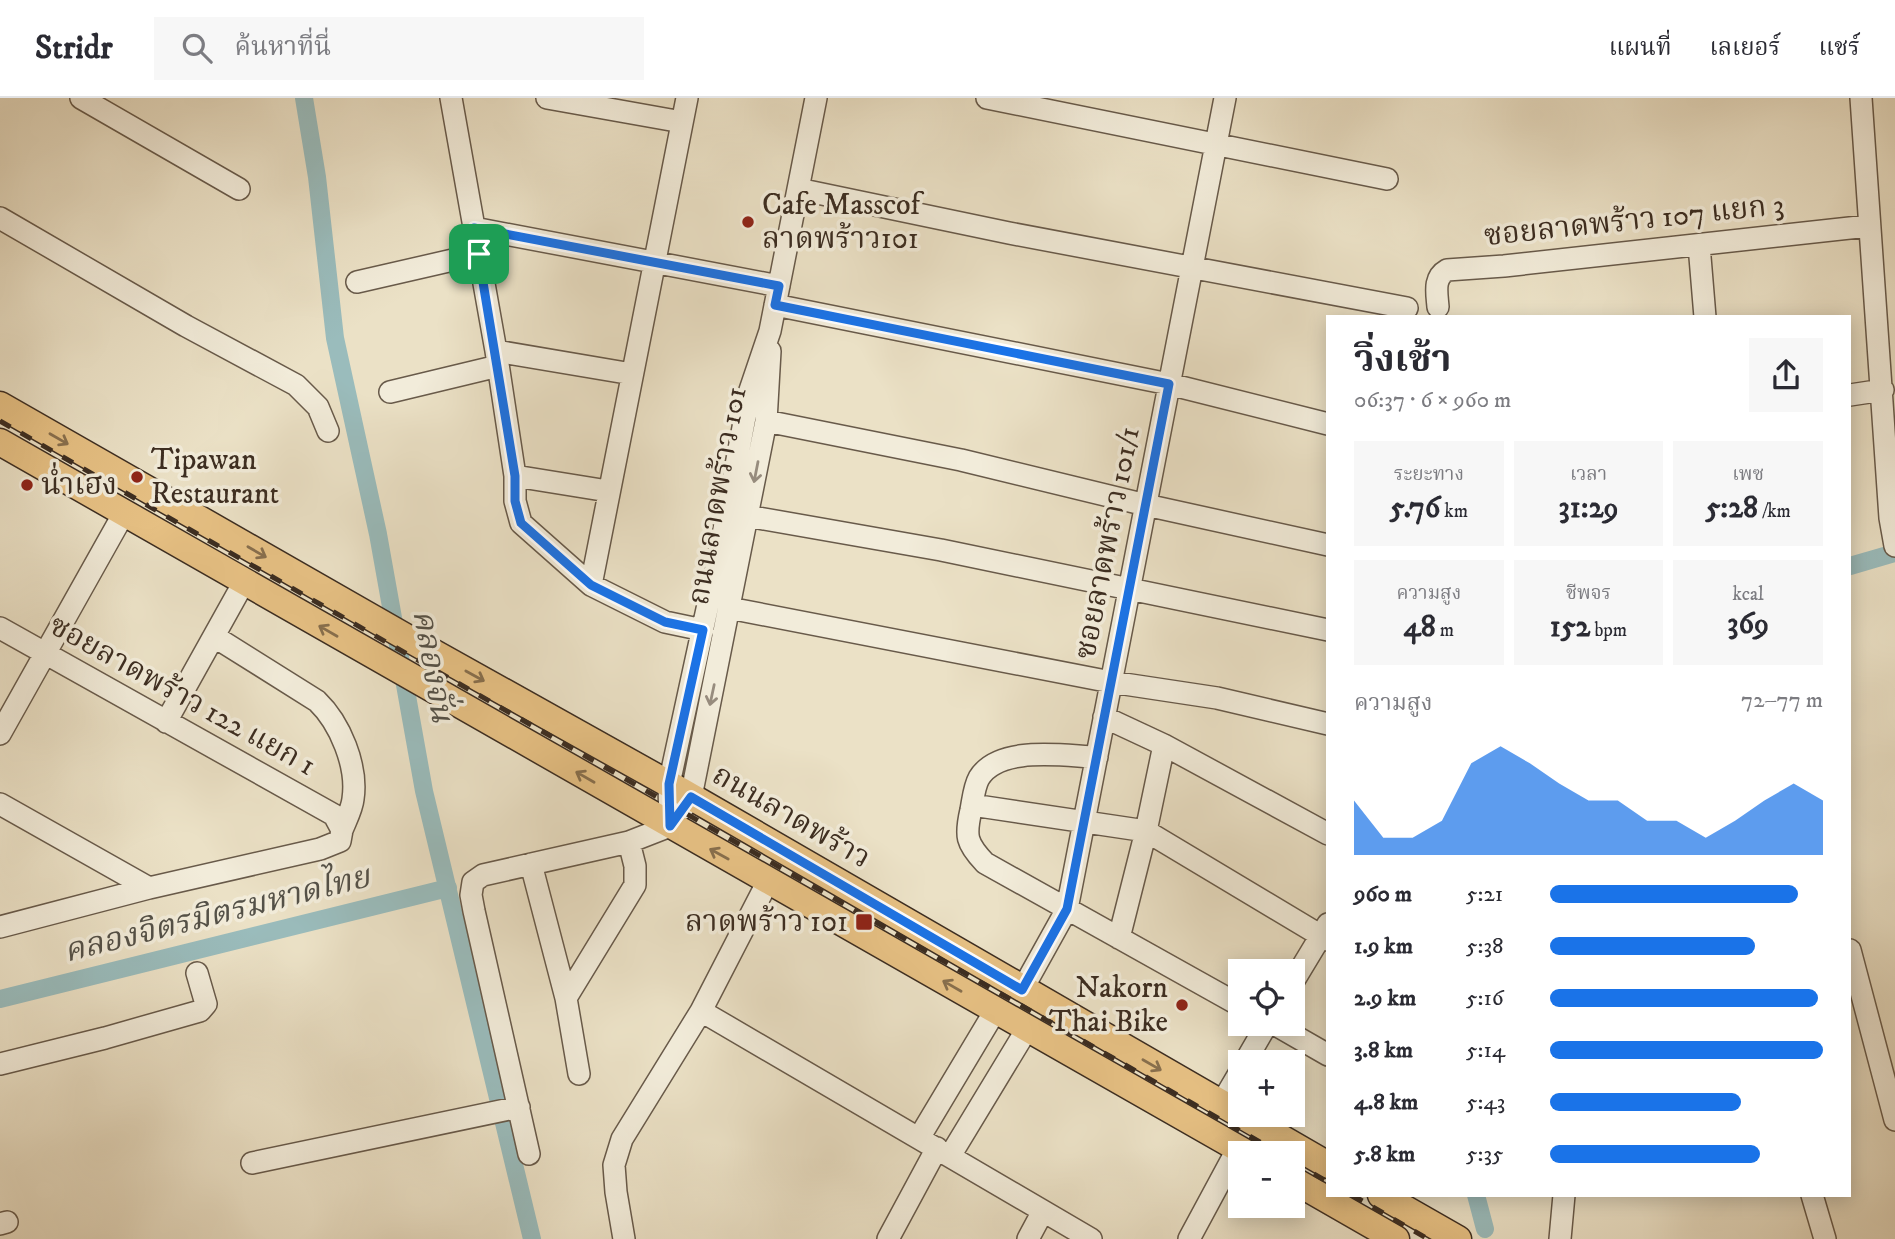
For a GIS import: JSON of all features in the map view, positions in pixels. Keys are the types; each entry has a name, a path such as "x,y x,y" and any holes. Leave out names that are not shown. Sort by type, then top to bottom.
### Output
{"main road":[{"name":"ถนนลาดพร้าว","path":"0,405 384,625 680,790 1326,1164"},
{"path":"0,442 1228,1143"},
{"path":"1305,1187 1393,1238"},
{"path":"1384,1197 1458,1239"}],"street":[{"path":"82,98 239,189"},
{"path":"451,98 497,359 515,476 515,501 521,523 591,585 665,622 703,630"},
{"path":"547,98 602,103 682,122"},
{"path":"591,585 687,98"},
{"name":"ถนนลาดพร้าว 101","path":"680,790 703,630 750,390 770,331 816,98"},
{"path":"987,98 1387,179"},
{"name":"ซอยลาดพร้าว 101/1","path":"1022,990 1067,909 1225,98"},
{"path":"1861,98 1868,226 1883,390 1890,430 1890,518 1895,546"},
{"path":"798,189 1009,233 1408,308"},
{"path":"0,218 186,326 296,385 318,407 328,431"},
{"name":"ซอยลาดพร้าว 107 แยก 3","path":"1438,307 1437,280 1440,274 1447,270 1868,226"},
{"path":"474,228 654,263 984,347 1169,384 1326,423"},
{"path":"1699,245 1704,315"},
{"path":"357,282 479,254"},
{"name":"ถนนลาดพร้าว 101","path":"670,826 729,608 766,421 770,331"},
{"path":"390,392 497,359 632,374"},
{"path":"1851,395 1883,390"},
{"path":"766,421 961,460 1326,545"},
{"path":"515,476 608,491"},
{"path":"0,734 124,513"},
{"path":"747,516 941,550 1326,630"},
{"path":"166,722 244,582"},
{"path":"729,608 1111,682 1217,698 1326,724"},
{"name":"ซอยลาดพร้าว 122 แยก 1","path":"0,628 338,823"},
{"path":"0,927 149,888 320,849 340,841 338,823 353,797 352,778 345,750 327,711 317,701 215,637"},
{"path":"1104,717 1164,745 1326,833"},
{"path":"1119,939 1164,745"},
{"path":"1097,757 1014,756 988,767 978,781 967,839 985,863 1228,999"},
{"path":"0,804 149,888"},
{"path":"972,805 1146,831 1326,934 1305,965"},
{"path":"529,1154 471,895 473,882 483,875 629,842 670,826"},
{"path":"566,998 635,885 635,866 629,842"},
{"path":"531,864 566,998 579,1074"},
{"path":"625,1239 614,1165 622,1139 701,1011 768,881"},
{"path":"1851,954 1895,1120"},
{"path":"0,1064 200,1011 206,1004 197,973"},
{"path":"701,1011 1091,1239"},
{"path":"888,1239 935,1147 995,1011"},
{"path":"935,1147 1027,1029"},
{"path":"1295,1036 1326,1054"},
{"path":"1221,1104 1228,1092"},
{"path":"252,1163 517,1108"},
{"path":"1189,1239 1228,1174"},
{"path":"1560,1239 1565,1197"},
{"path":"1813,1197 1825,1239"},
{"path":"1028,1239 1043,1211"}],"waterway":[{"name":"คลองจั่น","path":"304,98 317,177 335,338 378,534 424,791 532,1239"},
{"path":"1851,566 1895,553"},
{"name":"คลองจิตรมิตรมหาดไทย","path":"0,999 448,888"},
{"path":"1477,1197 1485,1229"}],"railway":[{"path":"0,421 1258,1141"},
{"path":"1305,1169 1326,1181"},
{"path":"1355,1197 1428,1239"}],"place":[{"name":"Cafe Masscof ลาดพร้าว101","path":"748,222"},
{"name":"Tipawan Restaurant","path":"137,477"},
{"name":"น่ำเฮง","path":"27,485"},
{"name":"ลาดพร้าว 101","path":"864,922"},
{"name":"Nakorn Thai Bike","path":"1182,1005"}],"route":[{"path":"474,228 779,286 775,305 1169,384 1067,909 1022,990 691,797 670,826 669,784 703,630 665,622 591,585 521,523 515,501 515,476 479,254 474,228"}]}
